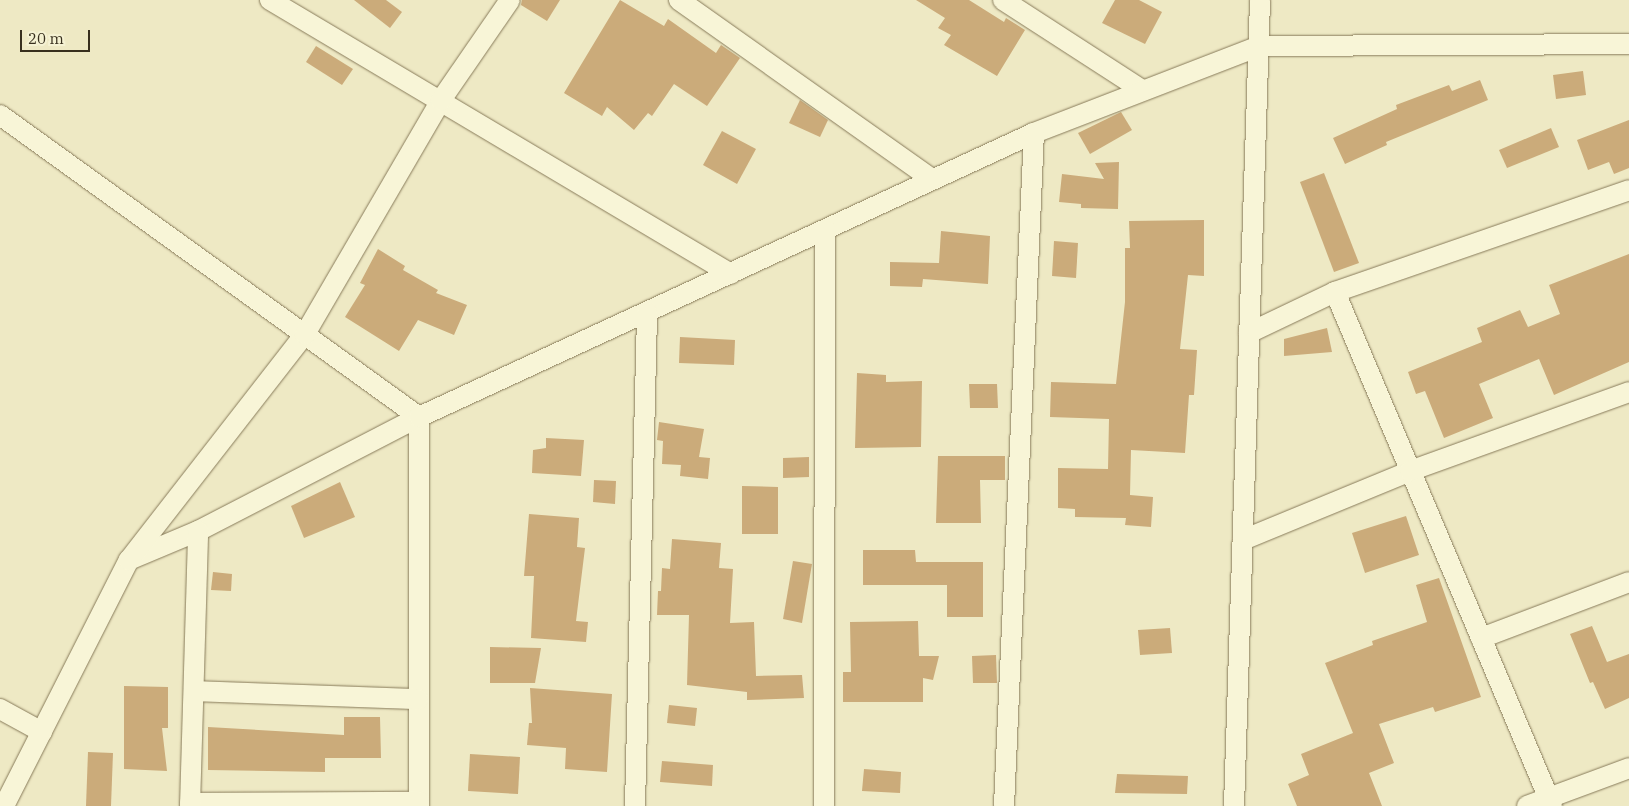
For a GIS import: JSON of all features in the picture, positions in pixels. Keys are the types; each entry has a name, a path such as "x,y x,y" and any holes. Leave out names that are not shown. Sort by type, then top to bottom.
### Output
{"street":[{"path":"270,0 731,274"},
{"path":"4,806 129,560 305,334 441,100 510,0"},
{"path":"679,0 933,180"},
{"path":"1003,0 1142,90"},
{"path":"1234,806 1260,0"},
{"path":"129,560 198,531 419,417 1034,132 1259,46 1629,44"},
{"path":"0,114 419,417"},
{"path":"1004,806 1034,132"},
{"path":"1249,333 1335,292 1629,190"},
{"path":"824,806 825,230"},
{"path":"1335,292 1550,802"},
{"path":"635,806 647,312"},
{"path":"1243,540 1410,471 1629,392"},
{"path":"198,531 196,691 190,804 419,804 419,417"},
{"path":"1481,638 1629,582"},
{"path":"196,691 418,700"},
{"path":"0,709 42,732"},
{"path":"1527,806 1550,802 1629,768"}],"building":[{"path":"354,0 386,0 402,12 390,28"},
{"path":"522,0 560,0 547,21 521,5"},
{"path":"620,0 664,26 668,19 716,53 721,45 740,58 707,106 674,84 652,116 648,113 634,130 607,107 602,116 564,93"},
{"path":"916,0 969,0 1004,22 1006,18 1025,30 997,76 944,45 951,35 938,28 945,18"},
{"path":"1115,0 1139,0 1162,12 1145,44 1102,23"},
{"path":"316,46 353,69 342,85 306,62"},
{"path":"1583,71 1586,95 1556,99 1553,75"},
{"path":"1480,80 1488,100 1386,142 1387,145 1345,164 1333,138 1397,109 1396,105 1449,85 1452,91"},
{"path":"800,100 828,120 820,137 789,123"},
{"path":"1121,112 1132,130 1090,154 1078,133"},
{"path":"1629,120 1629,168 1614,174 1609,162 1588,170 1577,140"},
{"path":"1551,128 1559,147 1507,168 1499,150"},
{"path":"722,131 756,149 737,184 703,165"},
{"path":"1119,162 1118,209 1081,208 1081,204 1059,202 1062,174 1104,179 1095,163"},
{"path":"1324,173 1359,263 1334,272 1300,182"},
{"path":"1204,220 1204,276 1188,275 1180,349 1197,350 1194,395 1189,395 1185,453 1131,450 1130,495 1153,497 1151,527 1125,525 1126,518 1075,517 1075,509 1058,508 1058,468 1108,469 1109,419 1050,417 1051,382 1116,384 1125,302 1125,248 1130,248 1129,221"},
{"path":"941,231 990,236 988,284 923,279 922,287 890,286 890,262 939,263"},
{"path":"1054,241 1078,243 1076,278 1052,276"},
{"path":"378,249 405,266 403,270 438,290 436,293 467,305 454,335 418,320 399,351 345,317 365,285 360,283"},
{"path":"1629,254 1629,362 1554,395 1539,359 1479,384 1493,418 1444,438 1425,391 1416,394 1408,372 1482,342 1477,328 1520,310 1528,327 1560,314 1549,285"},
{"path":"1327,328 1332,352 1284,356 1284,339"},
{"path":"680,337 735,340 734,365 679,363"},
{"path":"857,373 886,375 886,382 922,381 921,447 855,448"},
{"path":"969,384 997,384 998,408 970,408"},
{"path":"659,422 704,429 699,457 710,458 708,479 680,476 681,465 662,464 663,441 657,440"},
{"path":"546,438 584,440 581,476 532,473 533,450 546,448"},
{"path":"938,456 1005,456 1005,480 980,480 981,523 936,523"},
{"path":"809,457 809,477 783,478 783,458"},
{"path":"594,480 616,481 615,504 593,502"},
{"path":"340,482 355,517 304,538 291,506"},
{"path":"742,486 778,487 778,534 742,534"},
{"path":"529,514 579,518 577,547 585,548 576,621 588,622 586,642 531,638 534,576 524,576"},
{"path":"1406,516 1419,555 1365,573 1352,533"},
{"path":"672,539 721,543 719,568 733,569 730,623 754,622 756,676 802,675 804,698 747,700 747,692 687,685 689,615 657,615 658,591 661,591 662,568 670,569"},
{"path":"863,550 915,550 916,562 983,562 983,617 947,617 947,585 863,585"},
{"path":"793,561 812,564 802,623 783,619"},
{"path":"213,572 232,574 231,591 211,590"},
{"path":"1439,578 1481,697 1435,712 1433,707 1379,724 1394,763 1369,773 1382,806 1297,806 1288,784 1309,775 1301,754 1353,733 1325,663 1373,645 1372,641 1427,622 1416,585"},
{"path":"918,621 919,656 939,656 933,680 923,678 923,702 843,702 843,672 851,672 850,622"},
{"path":"1592,626 1607,662 1629,654 1629,698 1605,709 1593,682 1590,683 1570,634"},
{"path":"1170,628 1172,653 1140,655 1138,630"},
{"path":"490,647 541,648 535,683 490,683"},
{"path":"996,655 997,683 973,683 972,656"},
{"path":"124,686 168,687 168,728 162,728 167,771 124,769"},
{"path":"530,688 612,694 607,772 565,769 566,748 527,745 529,723 532,723"},
{"path":"669,705 697,708 695,726 667,723"},
{"path":"344,717 380,717 381,758 325,758 325,772 208,770 208,727 344,735"},
{"path":"88,752 113,753 111,806 86,806"},
{"path":"470,754 520,757 518,794 468,791"},
{"path":"662,761 713,765 712,786 660,782"},
{"path":"864,769 901,772 900,793 862,791"},
{"path":"1117,774 1188,776 1187,794 1115,793"}]}
